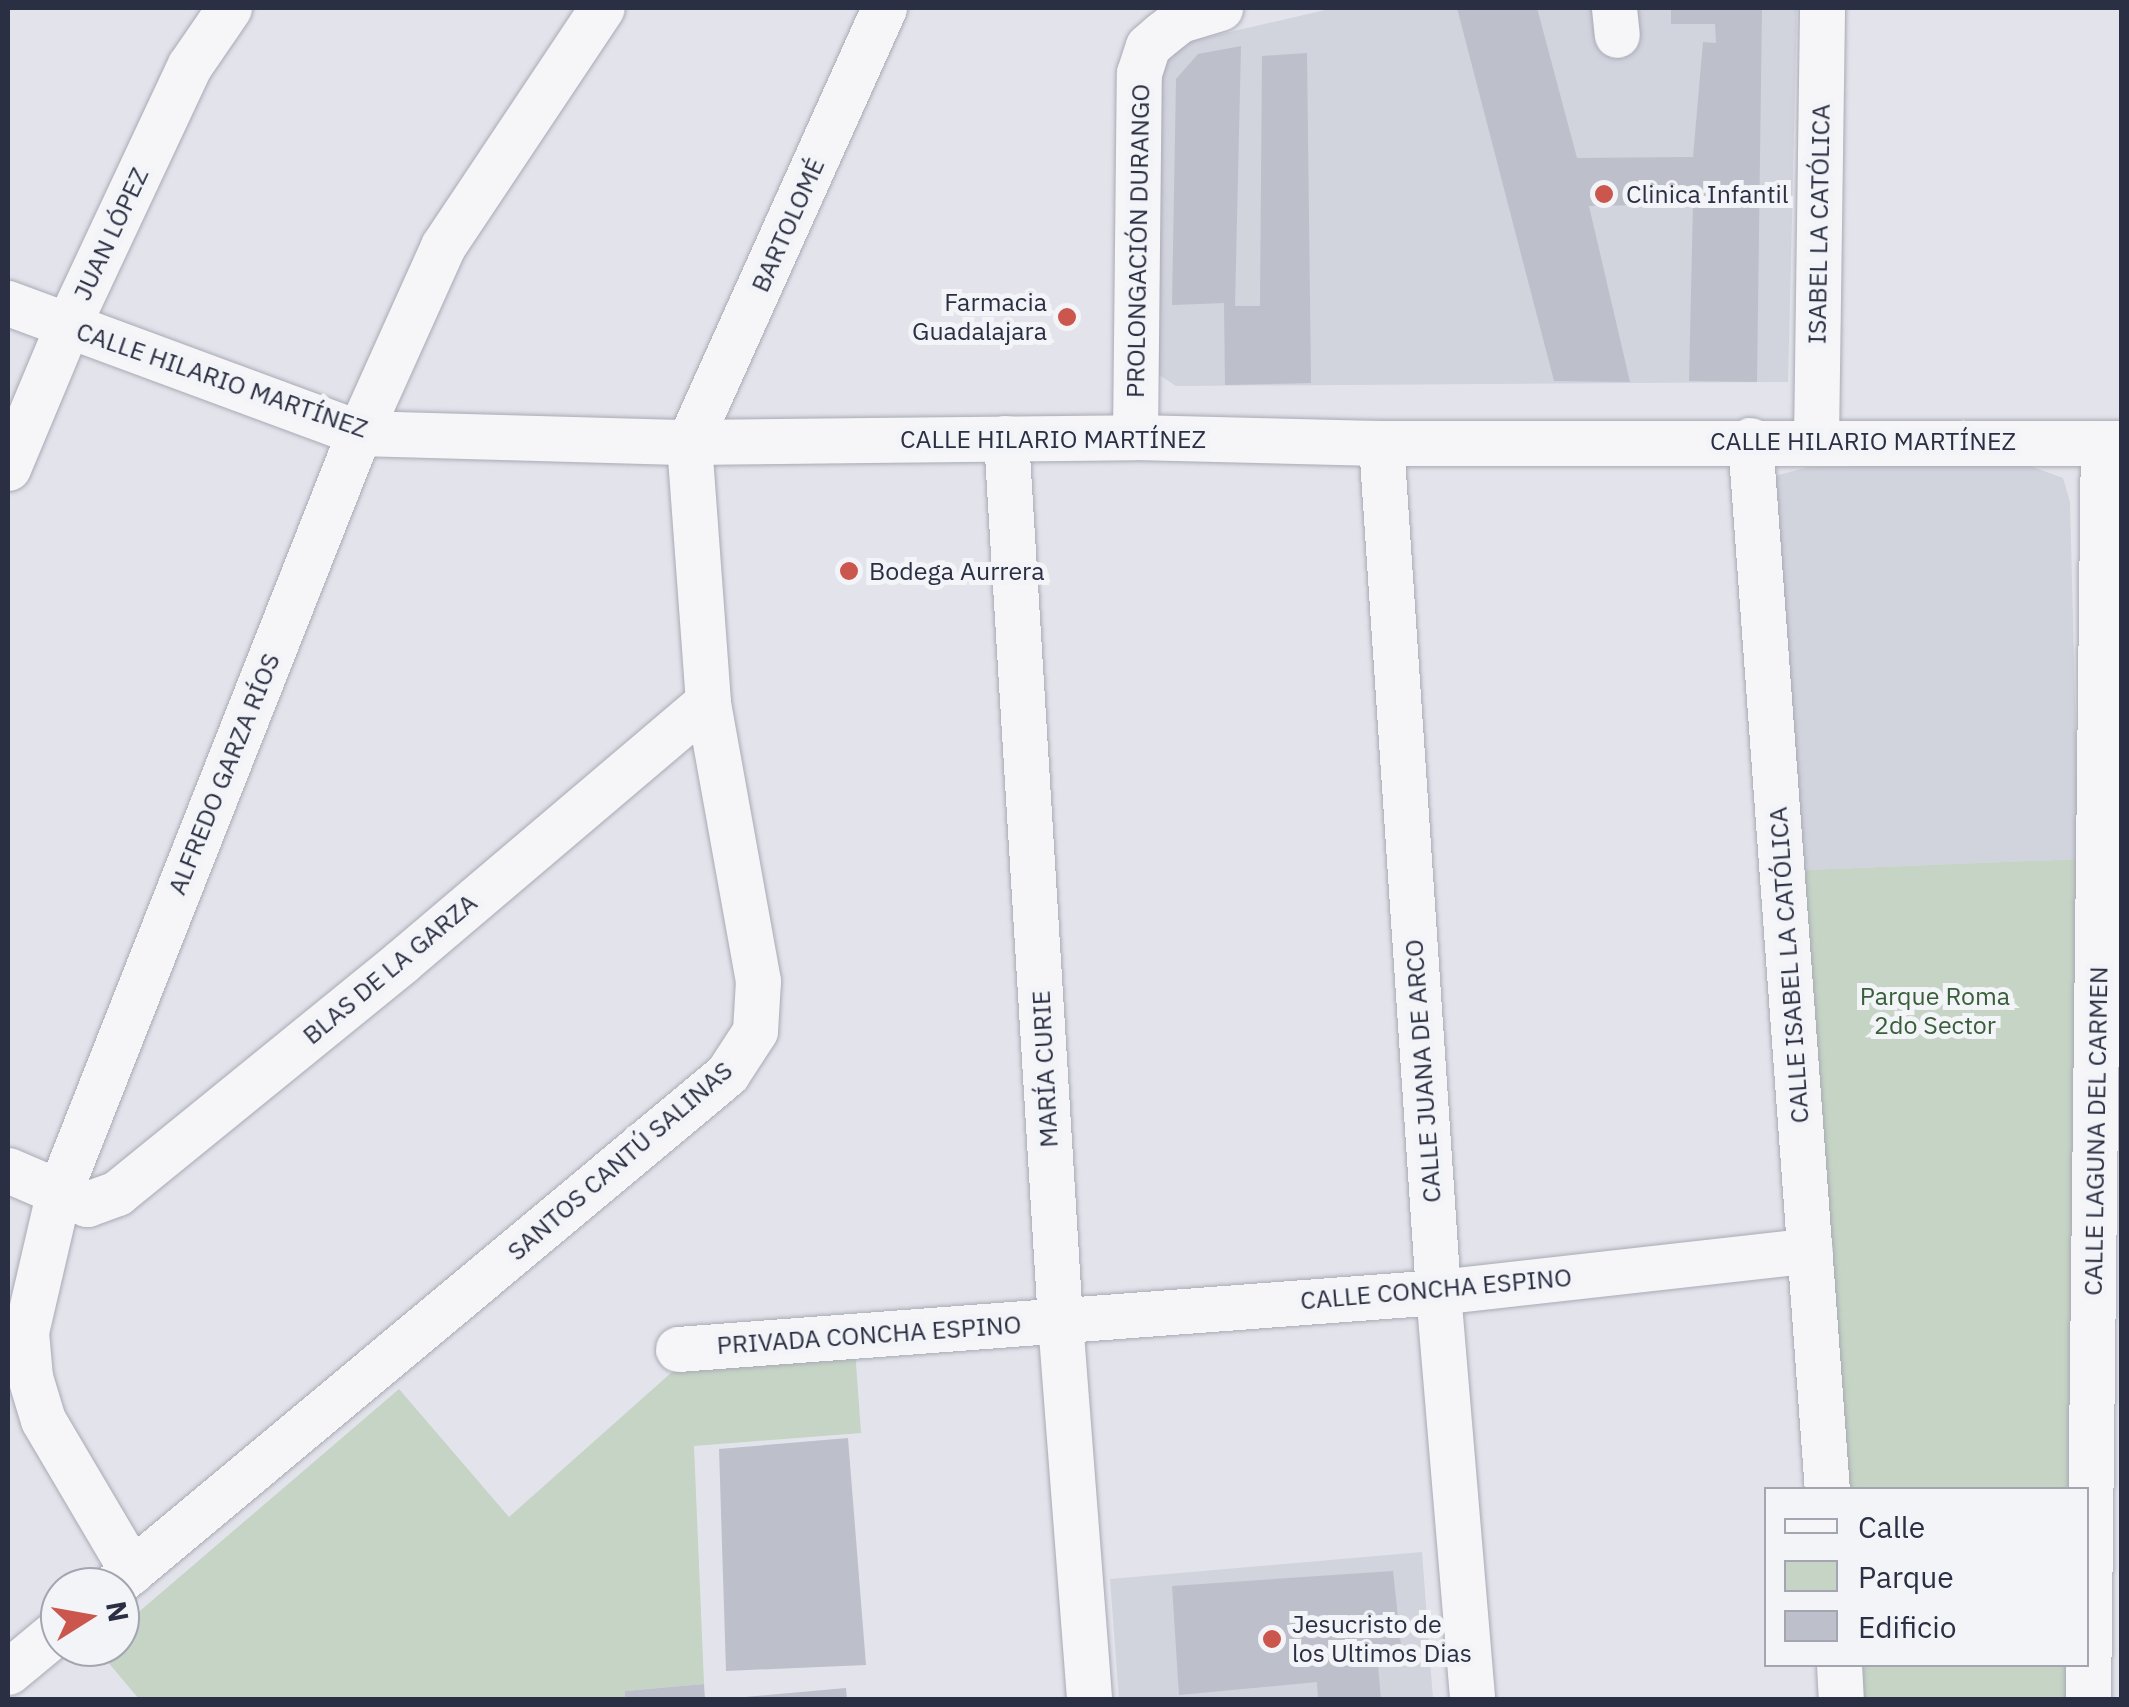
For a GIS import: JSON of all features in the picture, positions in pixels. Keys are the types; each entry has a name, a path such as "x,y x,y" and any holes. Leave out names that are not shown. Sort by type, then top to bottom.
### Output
{"street":[{"name":"JUAN LÓPEZ","path":"8,468 67,326 190,64 229,8"},
{"name":"ALFREDO GARZA RÍOS","path":"114,1567 25,1431 30,1377 26,1332 58,1196 359,433 443,246 602,8"},
{"name":"BARTOLOMÉ","path":"689,442 884,8"},
{"name":"PROLONGACIÓN DURANGO","path":"1135,437 1139,73 1148,46 1180,20 1220,8"},
{"name":"ISABEL LA CATÓLICA","path":"1816,440 1822,8"},
{"name":"CALLE HILARIO MARTÍNEZ","path":"8,303 359,433 689,442 1135,437 1381,442 2112,443"},
{"name":"MARÍA CURIE","path":"1006,438 1060,1322 1089,1700"},
{"name":"CALLE ISABEL LA CATÓLICA","path":"1750,440 1827,1487"},
{"name":"SANTOS CANTÚ SALINAS","path":"136,1567 726,1074 755,1031 758,982 708,702 689,442"},
{"name":"CALLE JUANA DE ARCO","path":"1381,442 1438,1292 1472,1700"},
{"name":"CALLE LAGUNA DEL CARMEN","path":"2088,1700 2106,1552 2112,443"},
{"name":"BLAS DE LA GARZA","path":"58,1196 87,1204 118,1193 708,702"},
{"path":"8,1170 58,1196"},
{"name":"CALLE CONCHA ESPINO","path":"1060,1322 1438,1292 1810,1250"},
{"name":"PRIVADA CONCHA ESPINO","path":"678,1350 1060,1322"},
{"path":"8,1672 40,1646"},
{"path":"1839,1667 1841,1700"}],"shaded area":[{"path":"1334,8 1797,8 1788,382 1176,386 1150,369 1162,65 1182,43"},
{"path":"2022,463 2063,478 2070,502 2079,859 1782,871 1775,476 1808,467"},
{"name":"Jesucristo de los Ultimos Dias","path":"1422,1552 1433,1699 1119,1699 1110,1579"}],"green space":[{"name":"Parque Roma 2do Sector","path":"2079,859 2092,1552 2089,1662 2089,1487 1826,1487 1782,871"},
{"path":"855,1349 861,1433 694,1446 704,1684 625,1691 625,1700 139,1699 112,1667 140,1667 140,1611 399,1389 509,1517 681,1364"},
{"name":"Parque Roma 2do Sector","path":"1838,1667 2089,1667 2088,1699 1840,1699"}],"building":[{"path":"1457,8 1537,8 1577,158 1693,157 1703,42 1716,43 1715,24 1671,24 1671,8 1762,8 1757,382 1689,381 1693,204 1589,206 1630,382 1554,381"},
{"path":"1241,46 1235,306 1260,306 1262,56 1307,53 1311,383 1225,385 1224,303 1172,305 1176,79 1198,54"},
{"path":"848,1438 866,1665 726,1671 719,1449"},
{"path":"1393,1571 1403,1664 1378,1665 1381,1700 1318,1700 1317,1682 1179,1695 1172,1586"},
{"path":"704,1684 705,1700 625,1700 625,1691"},
{"path":"846,1688 847,1700 745,1700 745,1697"}],"place":[{"name":"Clinica Infantil","path":"1604,194"},
{"name":"Farmacia Guadalajara","path":"1067,317"},
{"name":"Bodega Aurrera","path":"849,571"},
{"name":"Jesucristo de los Ultimos Dias","path":"1272,1639"}]}
